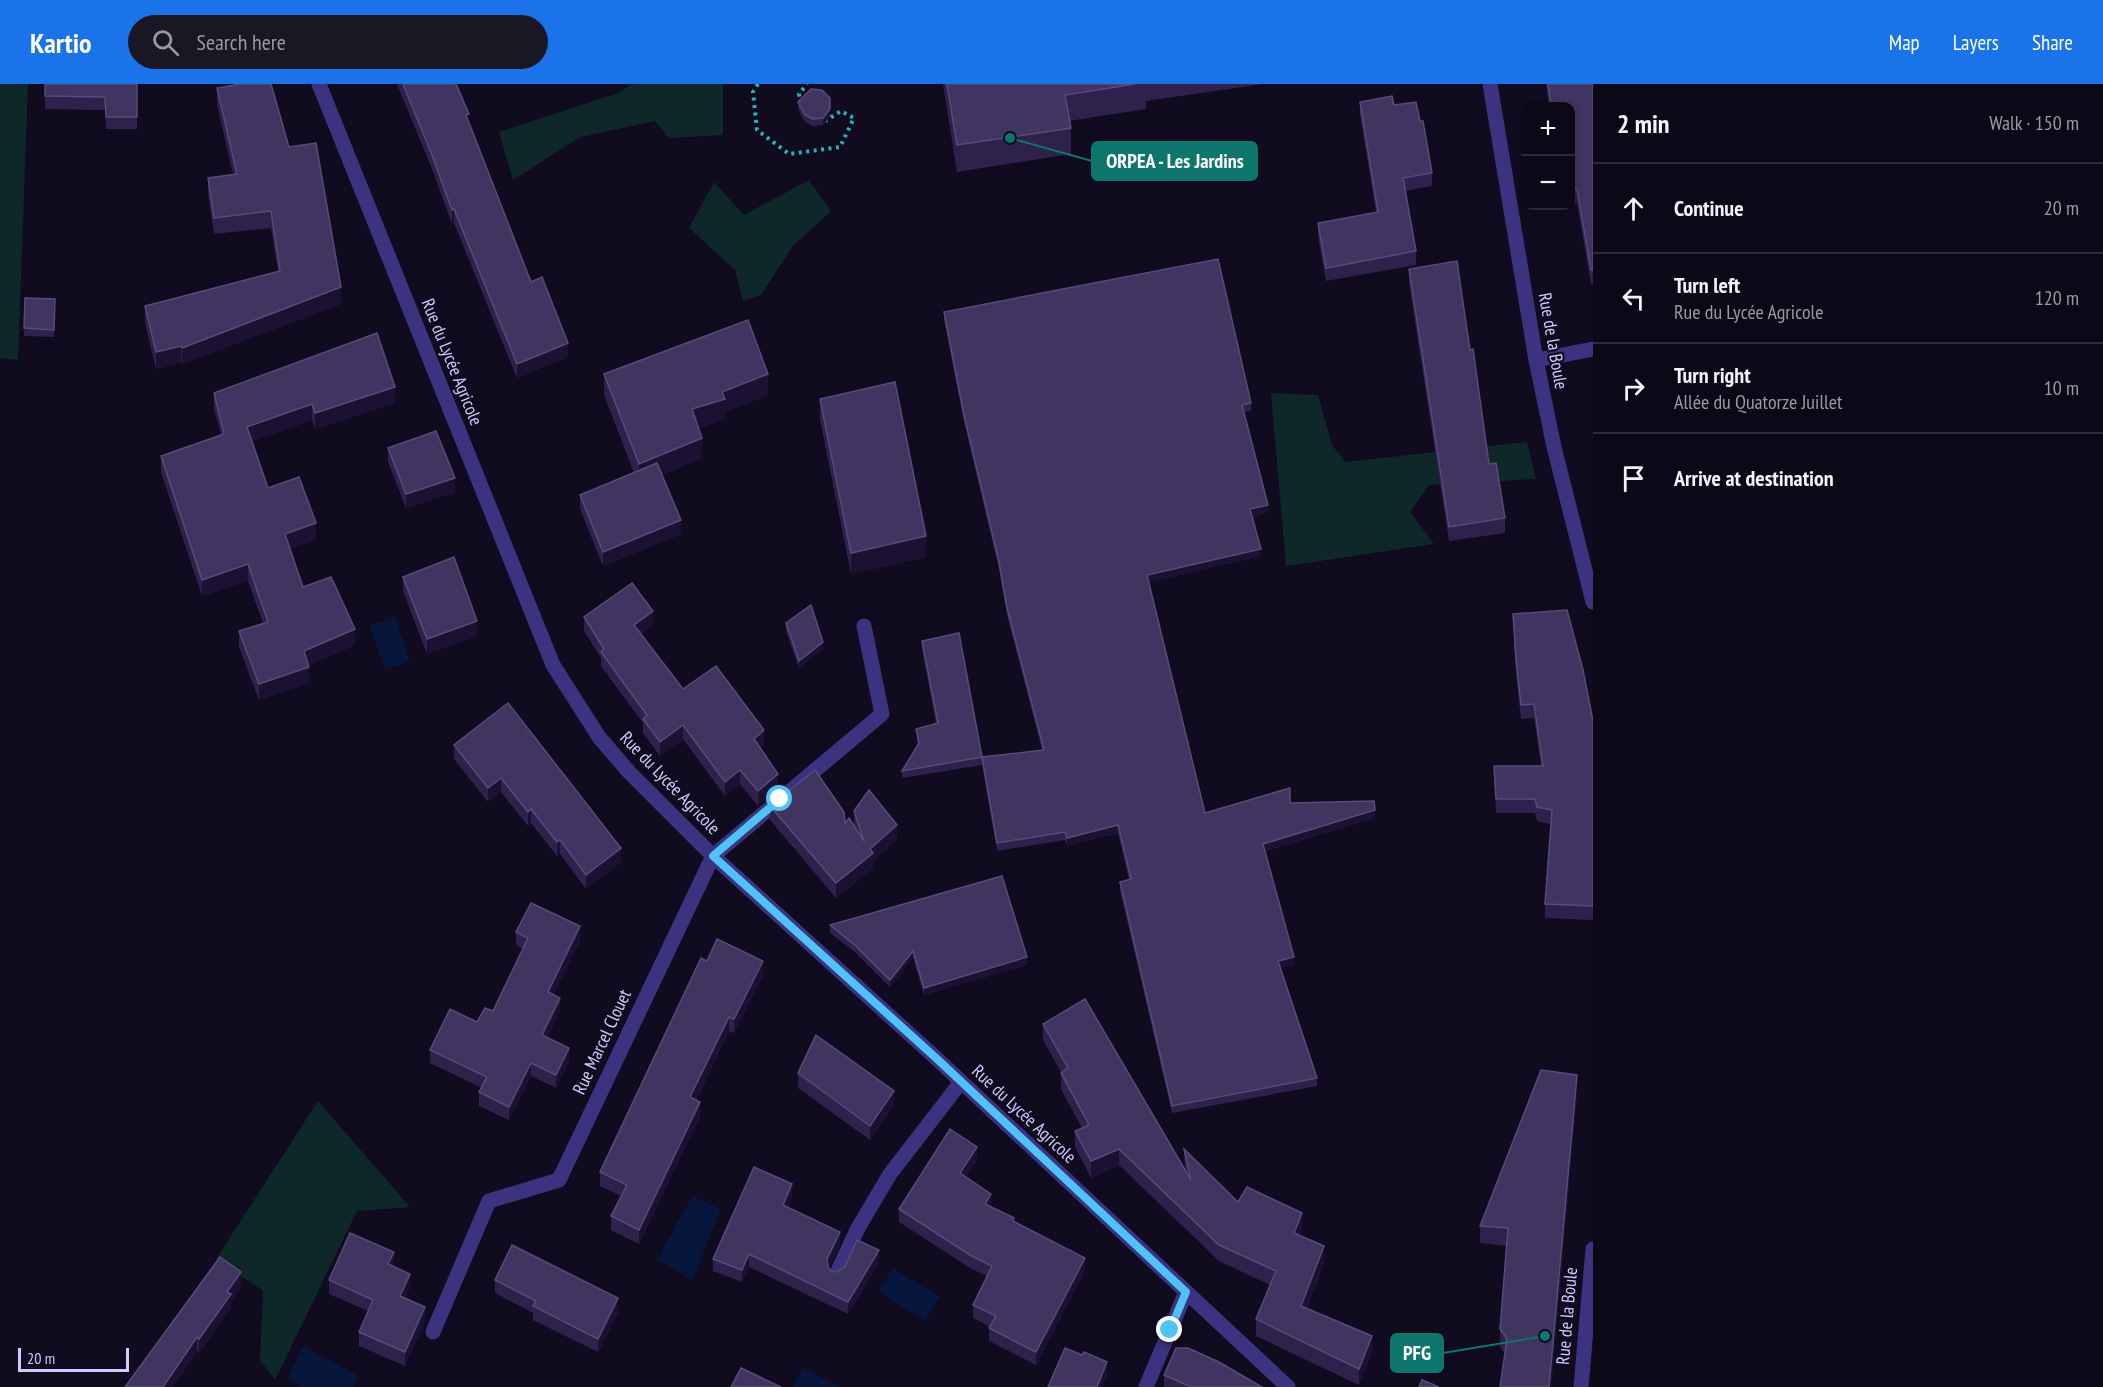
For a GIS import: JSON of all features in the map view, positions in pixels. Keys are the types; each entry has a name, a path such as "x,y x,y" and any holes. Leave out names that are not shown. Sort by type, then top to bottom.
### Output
{"street":[{"name":"Rue du Lycée Agricole","path":"319,84 553,665 599,737 629,772 713,856 961,1082 1288,1387"},
{"name":"Rue de la Boule","path":"1490,84 1536,360 1554,447 1593,602"},
{"path":"1536,360 1593,349"},
{"path":"713,856 882,714 864,626"},
{"name":"Rue Marcel Clouet","path":"433,1332 489,1201 559,1180 713,856"},
{"path":"836,1275 858,1228 890,1174 961,1082"},
{"name":"Rue de la Boule","path":"1581,1387 1593,1248"},
{"path":"1146,1387 1186,1292"}],"path":[{"path":"758,84 753,92 758,130 789,154 840,147 854,118 841,111 825,121"},
{"path":"802,111 799,94 807,84"}],"green space":[{"path":"0,84 28,84 18,360 0,358"},
{"path":"632,84 723,84 723,135 669,138 655,121 580,137 513,180 499,132 618,93"},
{"path":"809,180 831,211 792,247 761,295 743,301 735,270 689,228 714,182 744,215"},
{"path":"1271,393 1318,395 1332,445 1345,462 1527,442 1536,479 1429,485 1410,512 1434,544 1286,566"},
{"path":"318,1101 410,1207 357,1211 275,1380 260,1360 263,1291 216,1259"}],"water":[{"path":"394,616 410,661 386,670 369,626"},
{"path":"692,1196 721,1209 692,1280 657,1260"},
{"path":"893,1268 940,1297 925,1321 878,1291"},
{"path":"303,1346 359,1376 353,1387 302,1387 287,1379"},
{"path":"803,1368 841,1387 793,1387"}],"building":[{"path":"45,84 137,84 137,117 106,117 105,97 45,96"},
{"path":"240,84 271,84 289,147 316,143 341,287 182,348 181,346 156,352 145,306 280,271 271,211 214,218 208,178 237,174 217,88"},
{"path":"403,84 456,84 531,282 542,277 568,343 517,364 454,209 452,210"},
{"path":"947,84 1135,84 1065,95 1071,128 957,145"},
{"path":"1548,84 1593,84 1593,270 1591,270 1577,189 1575,189 1575,102 1550,102"},
{"path":"811,89 822,90 830,98 830,109 823,118 813,119 805,115 798,102"},
{"path":"1392,96 1394,105 1416,102 1420,121 1423,121 1432,173 1403,178 1416,251 1326,268 1318,223 1378,212 1360,102"},
{"path":"1218,259 1251,403 1242,405 1268,505 1250,509 1261,549 1147,575 1205,813 1290,788 1290,803 1374,801 1375,810 1263,844 1294,957 1278,961 1317,1078 1172,1106 1120,882 1131,879 1118,825 1067,838 1065,832 997,843 982,757 1044,750 1007,608 999,562 964,415 944,312"},
{"path":"1457,261 1470,350 1473,349 1489,464 1496,463 1505,518 1449,527 1409,269"},
{"path":"25,298 55,299 54,330 24,328"},
{"path":"748,320 768,374 722,392 725,399 692,409 702,438 639,464 604,374"},
{"path":"377,333 395,387 315,413 312,404 247,427 268,488 299,477 316,523 285,534 303,587 331,577 355,629 304,651 309,667 259,684 239,631 268,622 248,564 202,580 161,456 224,434 214,393"},
{"path":"895,382 926,536 851,553 820,399"},
{"path":"436,431 455,478 406,494 388,448"},
{"path":"657,463 681,520 603,552 580,495"},
{"path":"454,557 477,621 427,639 403,577"},
{"path":"632,583 653,611 634,625 683,689 716,666 764,730 754,739 778,774 758,791 740,770 725,782 683,725 660,742 643,719 647,715 601,652 604,649 584,617"},
{"path":"811,605 823,642 799,661 786,623"},
{"path":"1567,610 1583,670 1593,721 1593,906 1545,904 1552,810 1537,807 1535,799 1496,799 1494,766 1543,766 1534,704 1521,705 1513,614"},
{"path":"959,633 982,757 902,771 919,743 916,729 938,723 922,641"},
{"path":"508,703 621,848 586,875 560,840 557,842 531,809 528,812 501,778 488,788 454,745"},
{"path":"815,770 844,812 845,823 849,818 864,841 854,811 869,790 897,825 870,849 873,853 836,883 770,806"},
{"path":"1002,876 1027,957 924,988 913,951 890,980 856,946 830,925"},
{"path":"531,903 580,926 548,992 560,998 542,1035 569,1048 556,1075 531,1063 509,1107 479,1092 487,1077 430,1050 450,1009 477,1022 485,1008 493,1011 528,938 516,932"},
{"path":"717,939 763,961 734,1019 729,1017 690,1097 700,1102 639,1230 611,1216 627,1185 600,1172 701,958 707,961"},
{"path":"1085,999 1191,1180 1184,1149 1238,1202 1247,1187 1302,1213 1294,1233 1324,1246 1301,1306 1372,1336 1359,1369 1256,1319 1276,1271 1219,1245 1119,1149 1091,1161 1075,1131 1089,1125 1061,1073 1068,1068 1043,1024"},
{"path":"816,1035 894,1091 870,1126 798,1073"},
{"path":"1541,1070 1577,1075 1549,1387 1500,1387 1507,1339 1500,1329 1508,1228 1480,1226"},
{"path":"950,1129 977,1147 960,1173 991,1194 985,1204 1085,1258 1036,1352 989,1328 996,1316 973,1305 992,1266 970,1255 899,1209"},
{"path":"754,1167 792,1184 783,1205 840,1232 827,1259 831,1271 837,1272 845,1267 857,1240 879,1250 848,1302 749,1254 742,1270 713,1259"},
{"path":"350,1233 394,1252 388,1264 410,1274 400,1296 425,1307 405,1352 359,1332 373,1300 329,1280"},
{"path":"512,1245 618,1298 598,1339 533,1306 536,1301 495,1280"},
{"path":"220,1257 241,1272 227,1292 231,1294 199,1339 197,1337 163,1387 125,1387"},
{"path":"1065,1348 1082,1355 1084,1352 1107,1362 1097,1387 1048,1387"},
{"path":"1176,1348 1188,1348 1219,1362 1262,1387 1191,1387 1164,1375"},
{"path":"741,1368 781,1387 731,1387"},
{"path":"1422,1380 1439,1387 1419,1387"}],"place":[{"name":"ORPEA - Les Jardins","path":"1010,138"},
{"name":"PFG","path":"1545,1336"}],"route":[{"path":"780,799 713,856 936,1058 1186,1292 1170,1330"}]}
